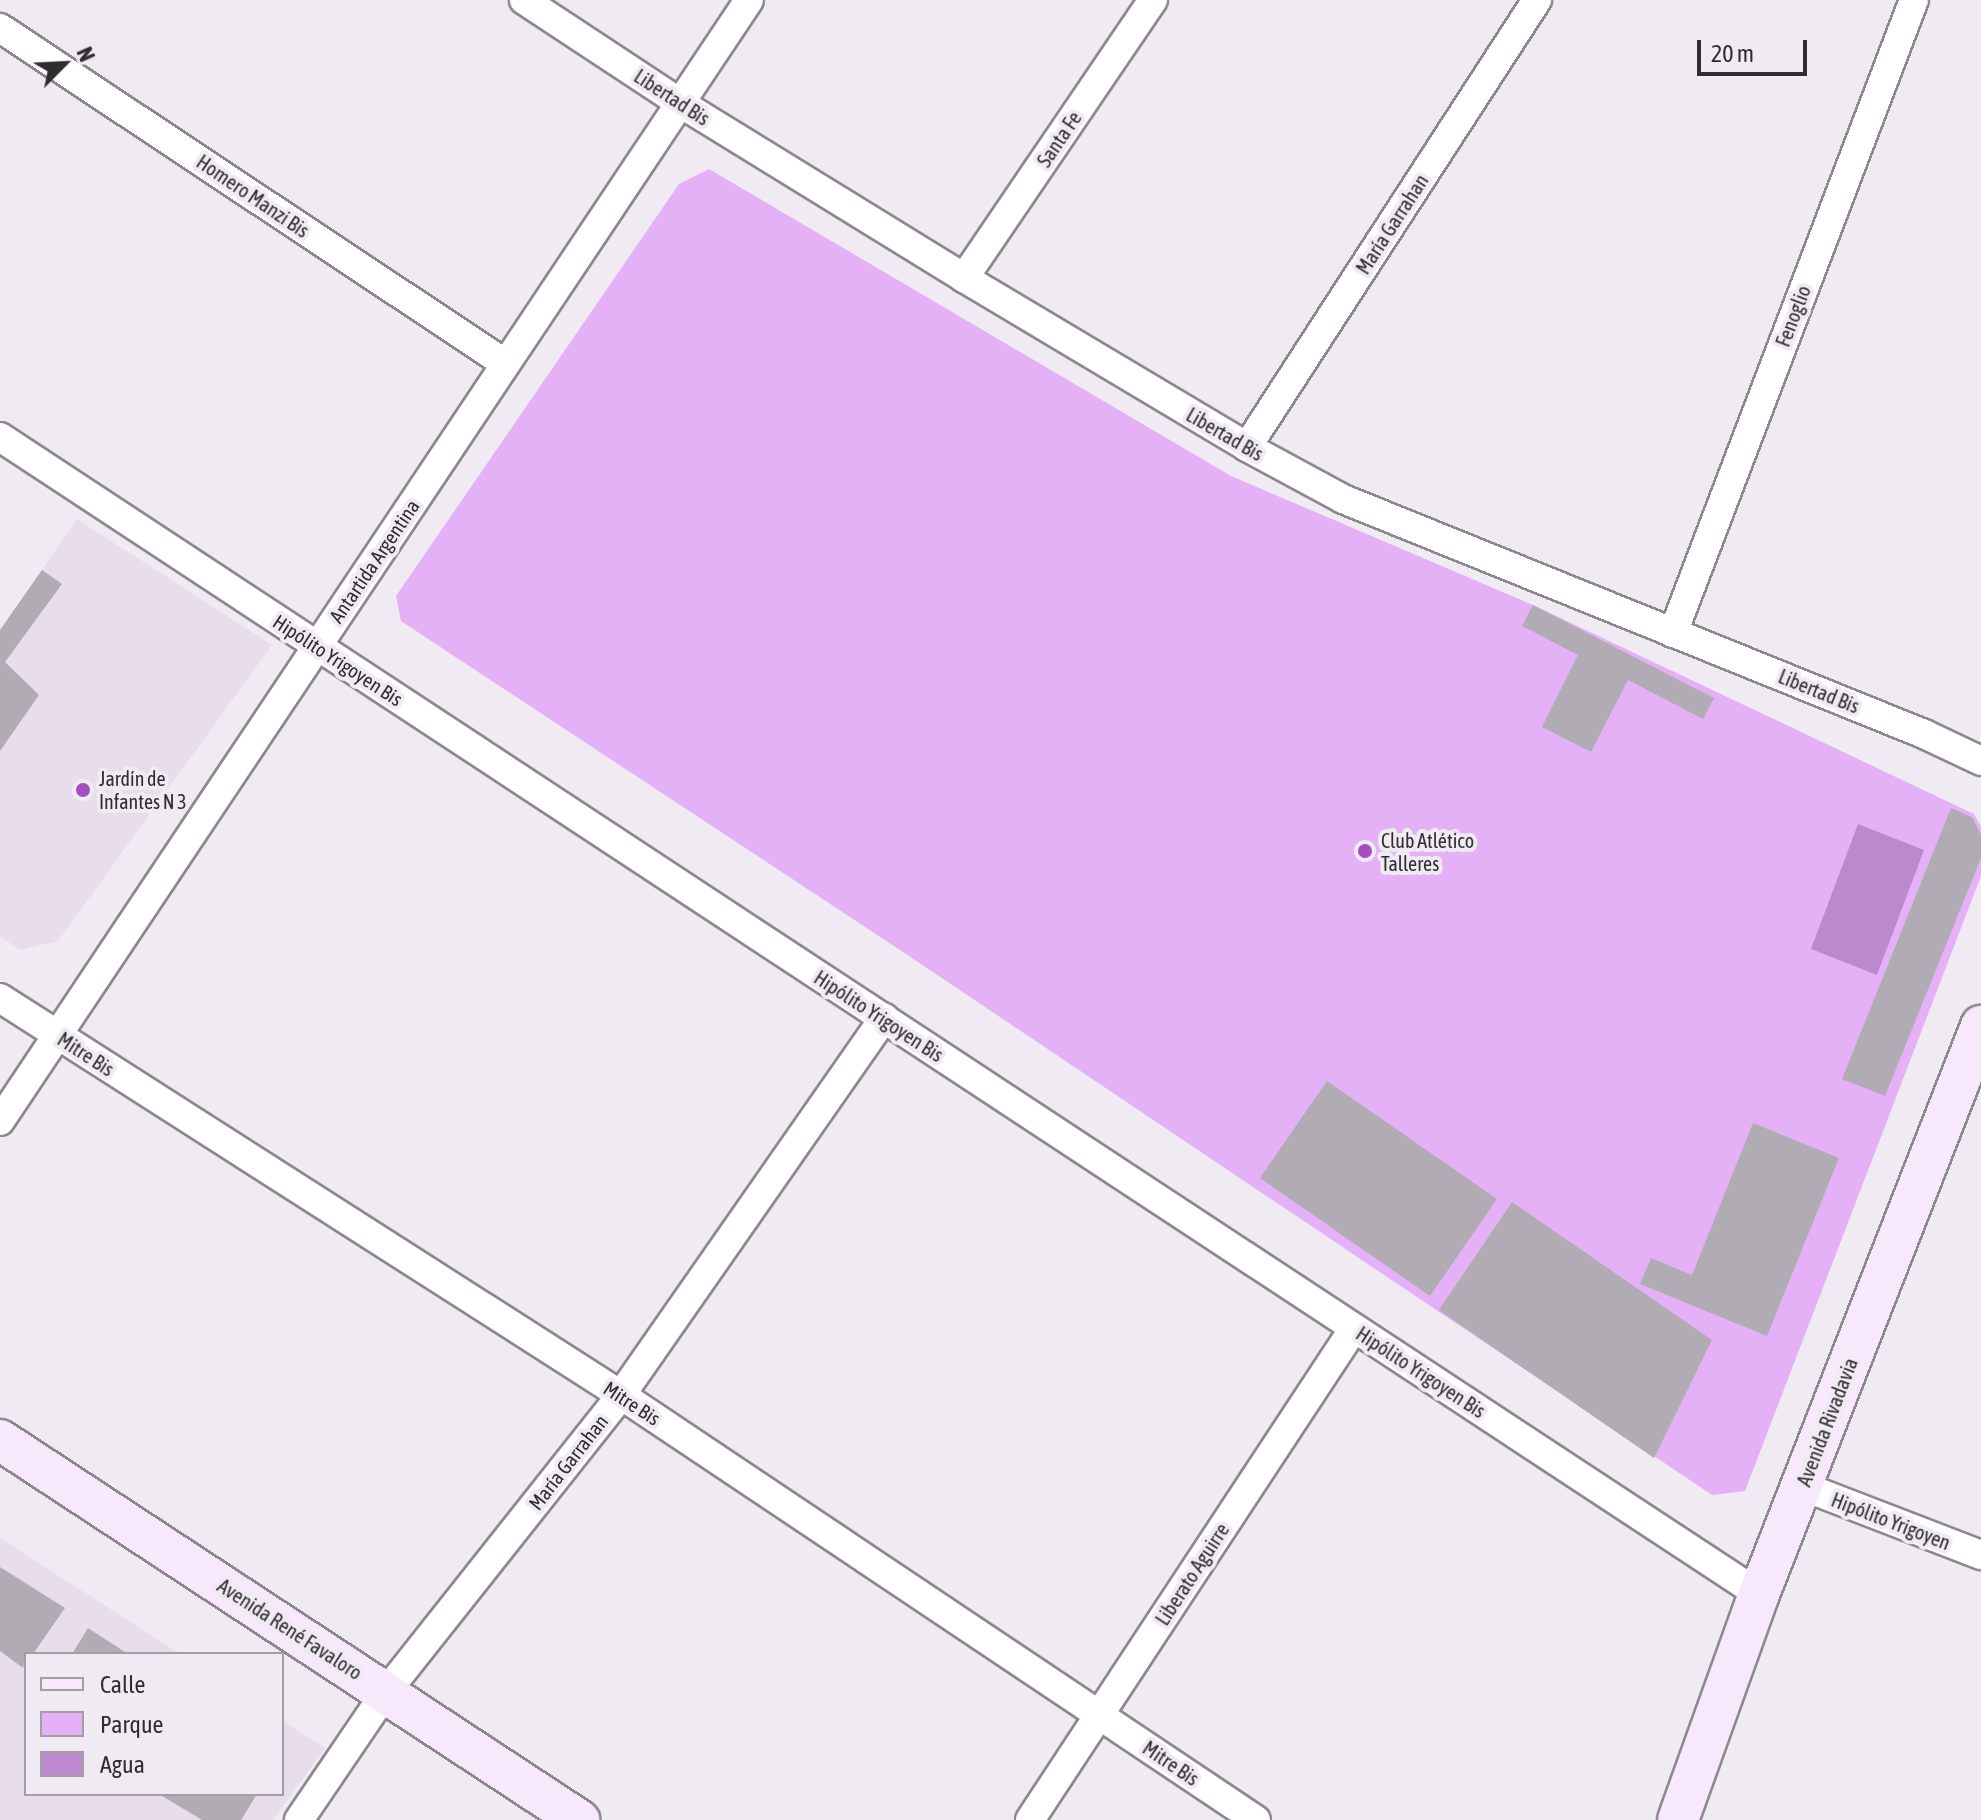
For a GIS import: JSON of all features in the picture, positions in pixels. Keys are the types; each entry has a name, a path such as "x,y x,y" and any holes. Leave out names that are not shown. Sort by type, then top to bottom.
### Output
{"main road":[{"name":"Avenida Rivadavia","path":"1678,1820 1759,1594 1981,1026"},
{"name":"Avenida René Favaloro","path":"0,1440 579,1820"}],"street":[{"name":"Libertad Bis","path":"524,0 680,103 964,278 1247,447 1343,499 1924,734 1981,761"},
{"name":"Antartida Argentina","path":"0,1121 749,0"},
{"name":"Santa Fe","path":"964,278 1153,0"},
{"name":"María Garrahan","path":"1247,447 1537,0"},
{"name":"Fenoglio","path":"1673,633 1914,0"},
{"name":"Homero Manzi Bis","path":"0,28 506,364"},
{"name":"Hipólito Yrigoyen Bis","path":"0,437 1759,1594"},
{"name":"Mitre Bis","path":"0,998 621,1395 1256,1820"},
{"name":"María Garrahan","path":"299,1820 386,1692 621,1395 884,1018"},
{"name":"Liberato Aguirre","path":"1030,1820 1354,1328"},
{"name":"Hipólito Yrigoyen","path":"1802,1486 1981,1555"}],"shaded area":[{"name":"Jardín de Infantes N 3","path":"77,519 272,645 58,941 20,950 0,936 0,630"},
{"path":"0,1538 177,1652 24,1652 24,1796 284,1796 284,1721 325,1748 273,1820 0,1820"}],"green space":[{"name":"Club Atlético Talleres","path":"709,169 1231,476 1533,605 1974,814 1981,827 1981,876 1745,1491 1712,1495 906,954 401,621 396,596 679,184"}],"water":[{"path":"1858,824 1924,850 1877,975 1811,949"}],"building":[{"path":"42,570 62,584 5,662 39,695 0,751 0,630"},
{"path":"1533,605 1714,698 1703,719 1628,680 1591,752 1542,727 1578,655 1522,626"},
{"path":"1951,808 1972,817 1981,835 1981,858 1885,1096 1842,1079"},
{"path":"1327,1081 1497,1199 1430,1296 1260,1178"},
{"path":"1753,1123 1839,1158 1767,1336 1640,1284 1651,1258 1692,1275"},
{"path":"1512,1202 1712,1340 1654,1458 1439,1310"},
{"path":"0,1567 65,1608 34,1652 24,1652 23,1668 0,1651"},
{"path":"88,1628 125,1652 73,1652"},
{"path":"162,1796 256,1796 241,1820 202,1820"}],"place":[{"name":"Jardín de Infantes N 3","path":"83,790"},
{"name":"Club Atlético Talleres","path":"1365,851"}]}
